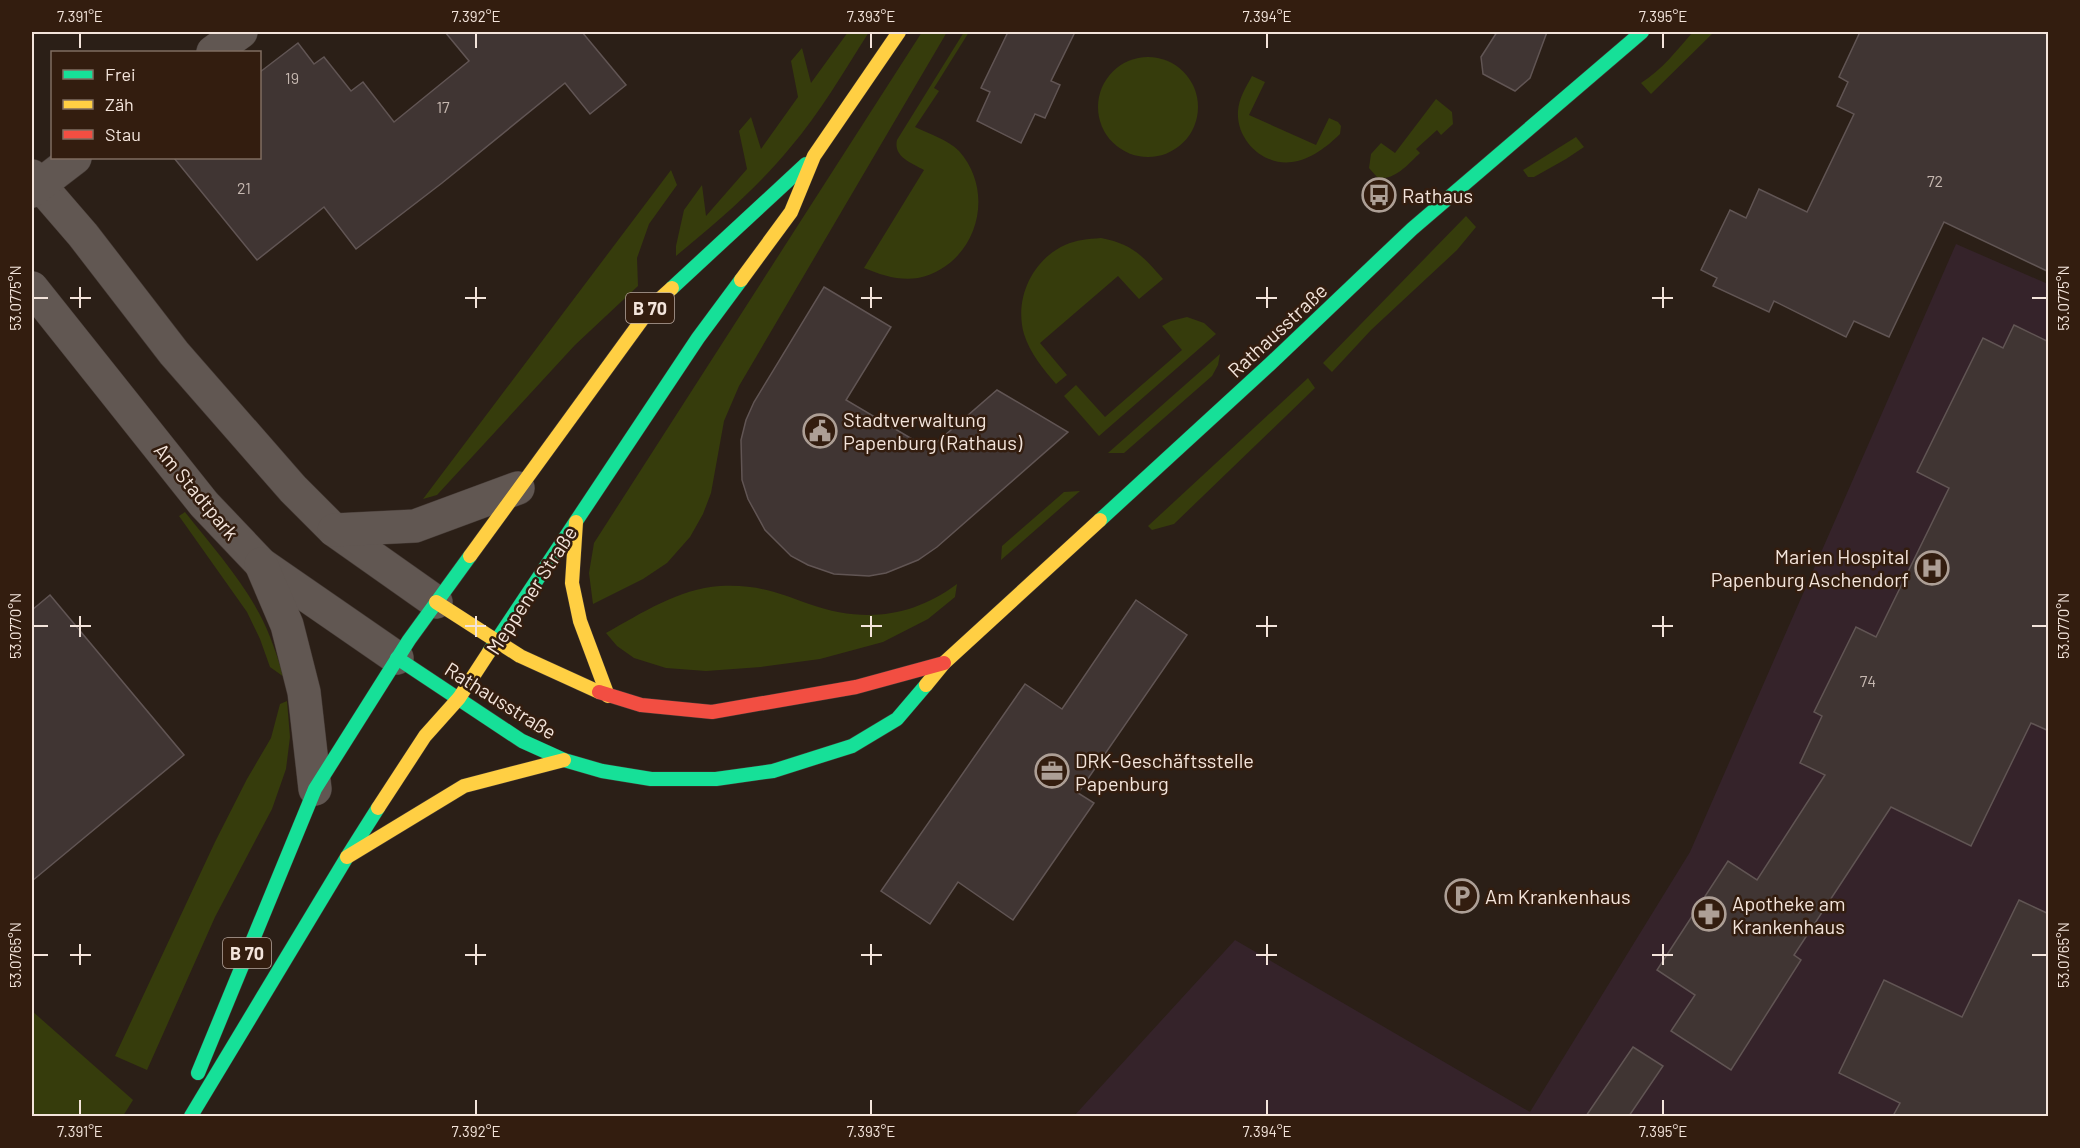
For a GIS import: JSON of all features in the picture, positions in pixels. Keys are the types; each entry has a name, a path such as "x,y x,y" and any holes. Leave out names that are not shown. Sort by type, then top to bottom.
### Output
{"street":[{"path":"214,51 241,32"},
{"name":"Meppener Straße","path":"191,1116 347,857 425,736 459,698 699,338 791,212 814,156 899,32"},
{"name":"Rathausstraße","path":"397,658 522,741 564,760 602,771 651,778 716,779 773,771 852,746 897,719 944,663 1261,373 1412,229 1642,32"},
{"name":"Meppener Straße","path":"180,1116 315,789 397,658 652,306 814,156"},
{"path":"73,159 34,184 75,226 174,353 232,421 293,489 334,530 436,602 497,641"},
{"name":"Am Stadtpark","path":"32,288 204,504 261,564 397,658"},
{"path":"334,530 415,526 518,488"},
{"path":"576,522 572,583 580,621 608,696"},
{"name":"Meppener Straße","path":"261,564 287,626 304,692 315,789"},
{"name":"Rathausstraße","path":"497,641 520,656 608,696 641,705 712,712 856,687 944,663"},
{"name":"B 70","path":"347,857 464,786 564,760"}],"shaded area":[{"name":"Marien Hospital Papenburg Aschendorf","path":"1956,244 2048,284 2048,1116 1074,1116 1235,940 1530,1112 1690,852"}],"green space":[{"path":"848,32 869,32 811,121 776,164 749,192 676,256 684,210 702,185 706,216 747,169 739,131 751,117 761,149 798,97 791,61 802,48 811,83"},
{"path":"922,32 947,32 739,386 724,421 711,493 703,514 690,537 667,563 643,579 593,604 589,573 594,543"},
{"path":"964,32 969,32 934,88 939,91 915,127 954,147 971,169 977,188 978,207 975,226 966,244 954,259 938,271 918,278 904,279 864,268 924,170 901,155 898,151 897,140"},
{"path":"1693,32 1714,32 1651,94 1641,83 1662,66"},
{"path":"1148,57 1167,61 1183,72 1194,88 1198,107 1194,126 1183,142 1167,153 1148,157 1129,153 1113,142 1102,126 1098,107 1102,88 1113,72 1129,61"},
{"path":"1252,76 1265,82 1249,115 1316,145 1329,118 1341,126 1340,134 1318,152 1299,161 1281,162 1262,155 1247,141 1239,122 1240,102"},
{"path":"1436,99 1452,112 1453,124 1441,135 1437,130 1416,149 1420,153 1395,175 1377,177 1369,168 1371,154 1381,143 1395,153"},
{"path":"1576,137 1584,147 1534,177 1528,177 1523,170"},
{"path":"671,170 677,185 649,224 637,258 638,286 575,345 437,495 423,499"},
{"path":"1466,216 1476,227 1457,250 1371,330 1332,372 1323,363"},
{"path":"1101,238 1129,247 1149,263 1163,279 1139,299 1118,276 1040,343 1067,375 1056,384 1033,354 1024,334 1022,307 1024,294 1035,271 1053,252 1073,242"},
{"path":"1187,317 1204,323 1216,334 1099,436 1064,396 1076,385 1105,417 1182,350 1162,326"},
{"path":"1220,354 1218,365 1212,376 1124,453 1108,453"},
{"path":"1308,378 1315,388 1174,524 1152,530 1148,526"},
{"path":"1080,491 1001,560 1002,546 1064,492"},
{"path":"185,512 251,599 267,628 284,677 270,667 247,612 179,516"},
{"path":"957,584 955,597 928,619 883,642 820,659 706,671 666,668 634,658 617,646 606,633 661,603 705,588 733,586 755,588 829,610 867,615 886,614 922,604"},
{"path":"287,701 290,737 286,769 272,809 215,917 147,1070 115,1056 215,842 271,738 280,704"},
{"path":"32,1011 133,1100 123,1116 32,1116"}],"building":[{"path":"445,32 582,32 626,85 590,114 565,83 442,183 356,249 324,207 257,260 175,159 261,159 261,71 298,43 314,64 324,57 351,91 363,82 394,122 469,61"},
{"path":"1008,32 1075,32 1051,81 1060,85 1045,118 1035,114 1021,143 977,121 990,92 981,88"},
{"path":"1497,32 1547,32 1530,78 1515,91 1483,74 1481,57"},
{"path":"1860,32 2049,32 2049,272 1944,222 1889,337 1854,321 1846,337 1774,301 1769,312 1713,286 1717,278 1701,270 1730,210 1746,218 1759,189 1807,212 1854,114 1837,106 1848,82 1839,77"},
{"name":"Stadtverwaltung Papenburg (Rathaus)","path":"824,287 891,327 846,400 929,449 997,390 1068,432 937,547 918,560 886,573 869,576 834,574 791,556 765,530 748,499 742,480 741,440 746,420 754,402"},
{"path":"2014,325 2049,342 2049,731 2031,723 1971,846 1891,807 1794,955 1801,960 1731,1070 1671,1031 1695,995 1657,970 1728,861 1757,880 1825,775 1800,763 1822,716 1814,712 1856,627 1876,637 1949,488 1917,472 1983,338 2003,348"},
{"path":"50,595 184,755 32,881 32,610"},
{"name":"DRK-Geschäftsstelle Papenburg","path":"1136,600 1187,635 1078,793 1094,803 1013,920 958,882 930,924 881,891 1025,684 1062,709"},
{"path":"2019,900 2049,914 2049,1116 1893,1116 1900,1103 1839,1073 1884,980 1962,1017"},
{"path":"1633,1047 1663,1066 1629,1116 1586,1116"}],"traffic: fast":[{"path":"1100,520 1269,365 1412,229 1642,32"},
{"path":"672,288 806,164"},
{"path":"489,652 698,338 741,280"},
{"path":"198,1073 315,789 409,640 470,556"},
{"path":"397,658 522,741 564,760 602,771 651,779 716,779 773,771 852,746 897,719 926,685"},
{"path":"191,1116 378,808"}],"traffic: slow":[{"path":"741,280 791,212 814,156 899,32"},
{"path":"470,556 652,306 672,288"},
{"path":"926,685 944,663 1100,520"},
{"path":"576,522 572,583 580,621 608,696"},
{"path":"436,602 520,656 599,692"},
{"path":"378,808 425,736 459,698 489,652"},
{"path":"347,857 464,786 564,760"}],"traffic: jam":[{"path":"599,692 641,705 712,712 856,687 944,663"}],"place":[{"name":"Rathaus","path":"1379,195"},
{"name":"Stadtverwaltung Papenburg (Rathaus)","path":"820,431"},
{"name":"Marien Hospital Papenburg Aschendorf","path":"1932,568"},
{"name":"DRK-Geschäftsstelle Papenburg","path":"1052,771"},
{"name":"Am Krankenhaus","path":"1462,896"},
{"name":"Apotheke am Krankenhaus","path":"1709,914"}]}
